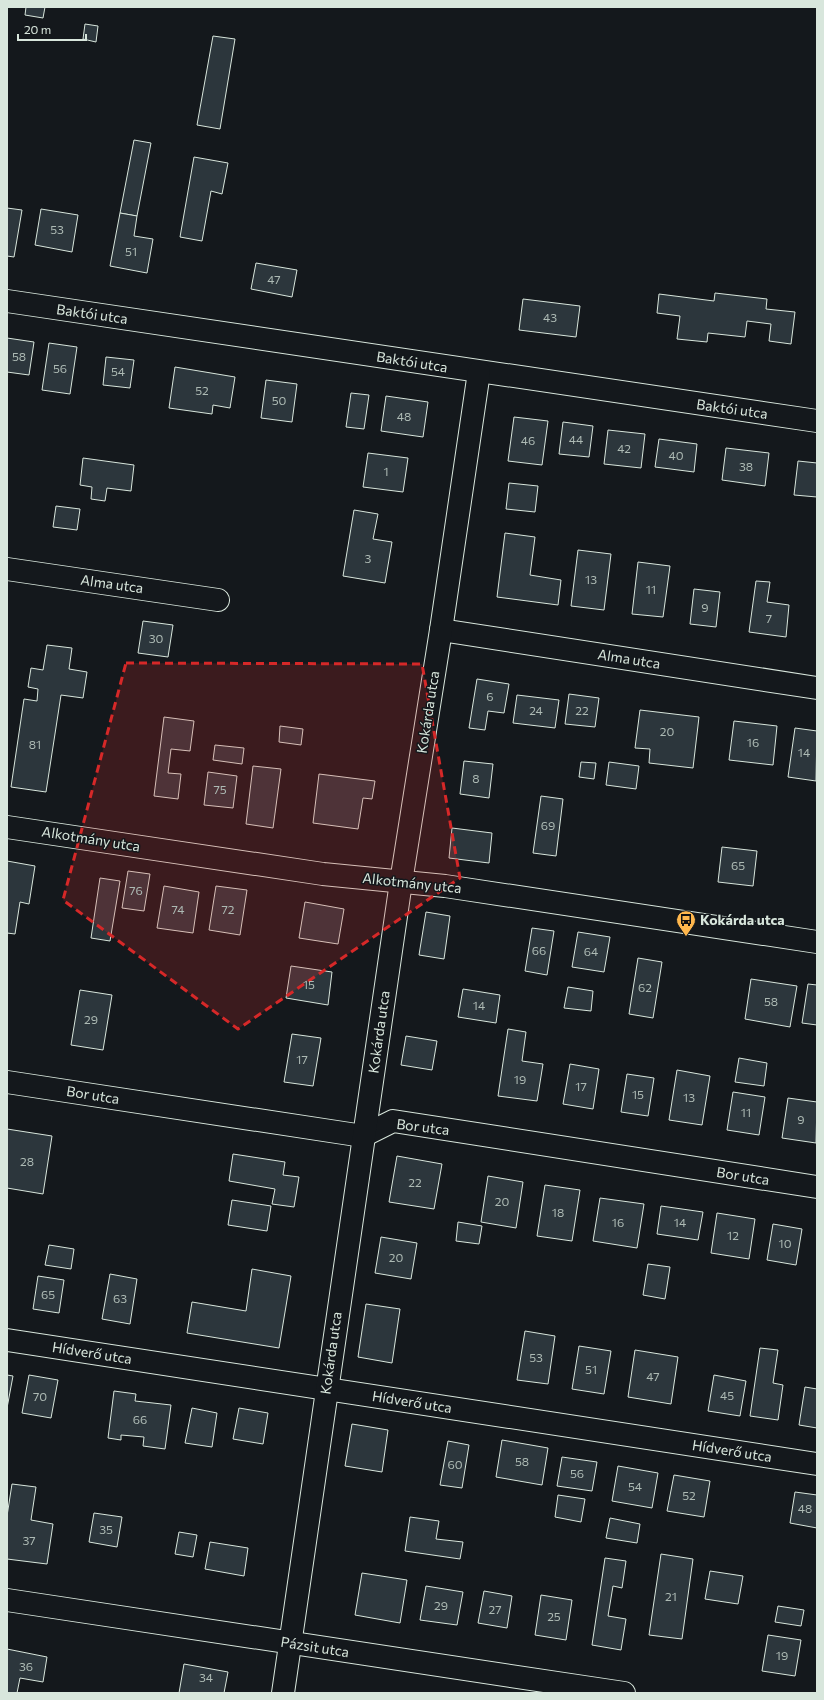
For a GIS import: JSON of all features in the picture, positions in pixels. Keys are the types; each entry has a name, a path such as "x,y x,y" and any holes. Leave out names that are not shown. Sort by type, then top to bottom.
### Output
{"street":[{"name":"Baktói utca","path":"7,302 817,421"},
{"name":"Kokárda utca","path":"283,1693 363,1136 401,882 442,630 479,372"},
{"name":"Alma utca","path":"7,569 218,600"},
{"name":"Alma utca","path":"442,630 817,688"},
{"name":"Alkotmány utca","path":"7,826 323,874 445,886 817,942"},
{"name":"Bor utca","path":"7,1082 363,1136 393,1121 817,1187"},
{"name":"Hídverő utca","path":"7,1340 817,1464"},
{"name":"Pázsit utca","path":"7,1600 624,1693"}],"highlighted area":[{"path":"126,663 422,664 460,878 238,1029 63,900"}],"building":[{"path":"26,7 45,7 43,18 25,15"},
{"path":"85,24 98,26 96,42 83,39"},
{"path":"213,36 235,39 220,129 197,125"},
{"path":"134,140 151,143 137,216 120,213"},
{"path":"194,157 228,163 222,194 211,191 202,241 180,237"},
{"path":"7,208 22,210 14,257 7,256"},
{"path":"41,209 78,215 72,252 35,245"},
{"path":"120,213 137,216 134,236 153,239 147,273 110,266"},
{"path":"256,263 297,270 292,297 251,289"},
{"path":"715,293 767,299 766,309 795,312 791,344 769,341 771,324 747,321 745,337 708,333 707,342 677,339 680,316 657,313 659,294 714,301"},
{"path":"523,299 580,306 576,337 519,330"},
{"path":"7,338 34,342 29,375 7,372"},
{"path":"49,343 77,347 70,394 42,390"},
{"path":"106,357 134,360 130,388 103,385"},
{"path":"175,367 235,377 230,408 213,405 212,414 169,408"},
{"path":"266,380 297,384 292,422 261,418"},
{"path":"351,393 369,395 364,429 346,427"},
{"path":"386,396 428,402 423,437 381,431"},
{"path":"514,417 548,421 542,465 508,461"},
{"path":"563,422 593,426 589,457 559,454"},
{"path":"608,430 645,434 641,468 604,464"},
{"path":"659,439 697,444 694,472 655,467"},
{"path":"726,448 769,453 765,486 722,480"},
{"path":"368,453 408,458 403,492 363,487"},
{"path":"83,458 134,465 131,491 107,488 105,501 91,499 92,487 80,485"},
{"path":"798,461 817,463 817,497 794,495"},
{"path":"509,483 538,486 535,512 506,509"},
{"path":"56,506 80,509 77,530 53,527"},
{"path":"354,510 378,514 373,539 392,542 385,583 343,576"},
{"path":"505,533 535,537 530,575 561,580 558,605 497,597"},
{"path":"578,550 611,554 604,610 571,606"},
{"path":"638,562 670,566 663,617 632,614"},
{"path":"756,581 770,582 767,602 789,605 786,637 749,632"},
{"path":"694,589 720,592 716,627 690,624"},
{"path":"143,621 173,625 168,657 138,653"},
{"path":"47,645 72,648 69,669 87,672 83,698 61,695 46,792 11,787 24,699 37,701 38,689 28,687 31,668 43,670"},
{"path":"477,679 509,684 504,713 488,711 485,730 469,728"},
{"path":"569,694 599,698 595,727 565,724"},
{"path":"517,695 559,700 555,728 513,723"},
{"path":"640,710 699,717 693,768 649,763 650,749 635,748"},
{"path":"164,717 194,721 190,751 171,749 168,773 181,774 178,799 154,796"},
{"path":"734,721 777,726 773,765 729,760"},
{"path":"280,726 303,729 301,745 279,742"},
{"path":"795,728 817,731 816,781 788,777"},
{"path":"215,745 244,748 242,764 213,760"},
{"path":"464,761 493,764 489,798 460,794"},
{"path":"581,762 596,763 594,779 579,777"},
{"path":"609,762 639,766 636,789 606,785"},
{"path":"253,766 281,769 273,828 246,824"},
{"path":"208,772 237,776 233,808 204,805"},
{"path":"319,774 375,781 372,799 363,798 358,829 313,823"},
{"path":"541,796 563,799 556,856 533,853"},
{"path":"452,828 492,833 489,863 449,858"},
{"path":"722,847 757,851 753,886 718,882"},
{"path":"7,861 35,866 29,904 20,902 15,934 7,933"},
{"path":"128,871 150,874 144,911 122,908"},
{"path":"100,878 120,881 110,941 91,938"},
{"path":"164,886 199,892 193,933 157,928"},
{"path":"216,886 247,890 240,935 209,930"},
{"path":"305,902 344,909 338,944 299,938"},
{"path":"426,912 450,916 444,959 419,955"},
{"path":"532,928 554,931 547,975 525,971"},
{"path":"578,932 610,937 604,972 572,967"},
{"path":"638,958 662,962 653,1018 629,1014"},
{"path":"291,966 332,972 328,1005 286,998"},
{"path":"751,979 797,986 790,1027 745,1019"},
{"path":"808,984 817,985 817,1025 802,1023"},
{"path":"568,987 593,991 591,1011 564,1008"},
{"path":"463,989 500,995 496,1023 458,1017"},
{"path":"80,990 112,995 103,1050 71,1045"},
{"path":"508,1029 526,1032 522,1061 543,1064 537,1101 498,1096"},
{"path":"292,1034 321,1038 313,1086 284,1082"},
{"path":"406,1036 437,1041 432,1070 401,1065"},
{"path":"739,1058 767,1063 764,1086 735,1082"},
{"path":"570,1064 599,1069 593,1109 563,1104"},
{"path":"677,1070 710,1076 702,1125 669,1120"},
{"path":"627,1074 654,1078 648,1116 621,1112"},
{"path":"733,1092 765,1097 759,1135 727,1130"},
{"path":"788,1098 817,1102 816,1143 782,1138"},
{"path":"7,1129 52,1136 43,1194 7,1188"},
{"path":"233,1154 285,1162 283,1175 299,1177 294,1207 272,1204 275,1189 229,1181"},
{"path":"397,1156 442,1164 434,1209 389,1202"},
{"path":"488,1176 523,1182 516,1228 481,1222"},
{"path":"545,1185 580,1190 572,1241 537,1236"},
{"path":"600,1198 644,1204 637,1248 593,1241"},
{"path":"232,1200 271,1206 267,1231 228,1225"},
{"path":"661,1206 703,1212 698,1240 657,1234"},
{"path":"717,1213 755,1219 749,1259 711,1253"},
{"path":"458,1222 482,1226 479,1244 456,1241"},
{"path":"773,1224 802,1229 796,1265 767,1260"},
{"path":"381,1237 417,1243 411,1279 375,1273"},
{"path":"49,1245 74,1249 71,1269 45,1265"},
{"path":"648,1264 670,1267 665,1299 643,1295"},
{"path":"252,1269 291,1276 279,1348 187,1333 192,1302 246,1311"},
{"path":"110,1274 137,1279 130,1324 102,1319"},
{"path":"38,1276 64,1280 59,1313 33,1309"},
{"path":"366,1304 400,1309 392,1363 358,1357"},
{"path":"525,1331 555,1336 548,1384 517,1380"},
{"path":"579,1346 611,1351 604,1394 572,1389"},
{"path":"760,1348 778,1350 773,1383 783,1385 778,1420 750,1416"},
{"path":"635,1350 678,1357 671,1404 628,1397"},
{"path":"7,1375 13,1376 7,1408"},
{"path":"29,1375 58,1380 51,1418 22,1413"},
{"path":"714,1375 746,1381 740,1416 708,1411"},
{"path":"805,1387 817,1389 817,1428 799,1425"},
{"path":"114,1391 136,1394 135,1401 171,1405 165,1449 143,1446 144,1437 121,1435 121,1440 108,1438"},
{"path":"192,1408 217,1413 212,1447 185,1443"},
{"path":"239,1408 268,1413 263,1444 233,1439"},
{"path":"352,1424 388,1430 382,1472 345,1466"},
{"path":"502,1440 548,1448 542,1485 496,1477"},
{"path":"448,1441 469,1445 462,1488 440,1485"},
{"path":"562,1457 597,1462 592,1491 557,1486"},
{"path":"618,1466 658,1473 652,1508 612,1501"},
{"path":"674,1475 710,1481 704,1517 667,1511"},
{"path":"12,1484 36,1487 31,1520 53,1524 47,1564 7,1559 7,1516"},
{"path":"795,1492 817,1495 817,1528 790,1523"},
{"path":"558,1495 585,1499 581,1522 555,1517"},
{"path":"94,1513 122,1517 117,1547 89,1542"},
{"path":"410,1517 439,1521 436,1539 463,1542 460,1559 405,1551"},
{"path":"610,1518 640,1524 637,1543 606,1538"},
{"path":"179,1532 197,1535 193,1557 175,1554"},
{"path":"210,1542 248,1548 244,1576 205,1569"},
{"path":"661,1554 693,1559 682,1639 649,1635"},
{"path":"605,1558 626,1561 622,1588 613,1586 608,1616 626,1619 621,1650 592,1645"},
{"path":"710,1571 743,1576 738,1604 705,1599"},
{"path":"362,1573 407,1580 400,1623 355,1615"},
{"path":"426,1586 463,1592 457,1625 420,1620"},
{"path":"484,1591 512,1596 507,1628 478,1623"},
{"path":"541,1595 572,1600 566,1640 535,1635"},
{"path":"778,1606 804,1610 801,1626 775,1622"},
{"path":"768,1635 801,1640 795,1676 762,1671"},
{"path":"7,1649 47,1657 43,1682 20,1678 17,1693 7,1693"},
{"path":"184,1664 228,1672 224,1693 179,1693"}],"place":[{"name":"Kokárda utca","path":"686,937"}]}
